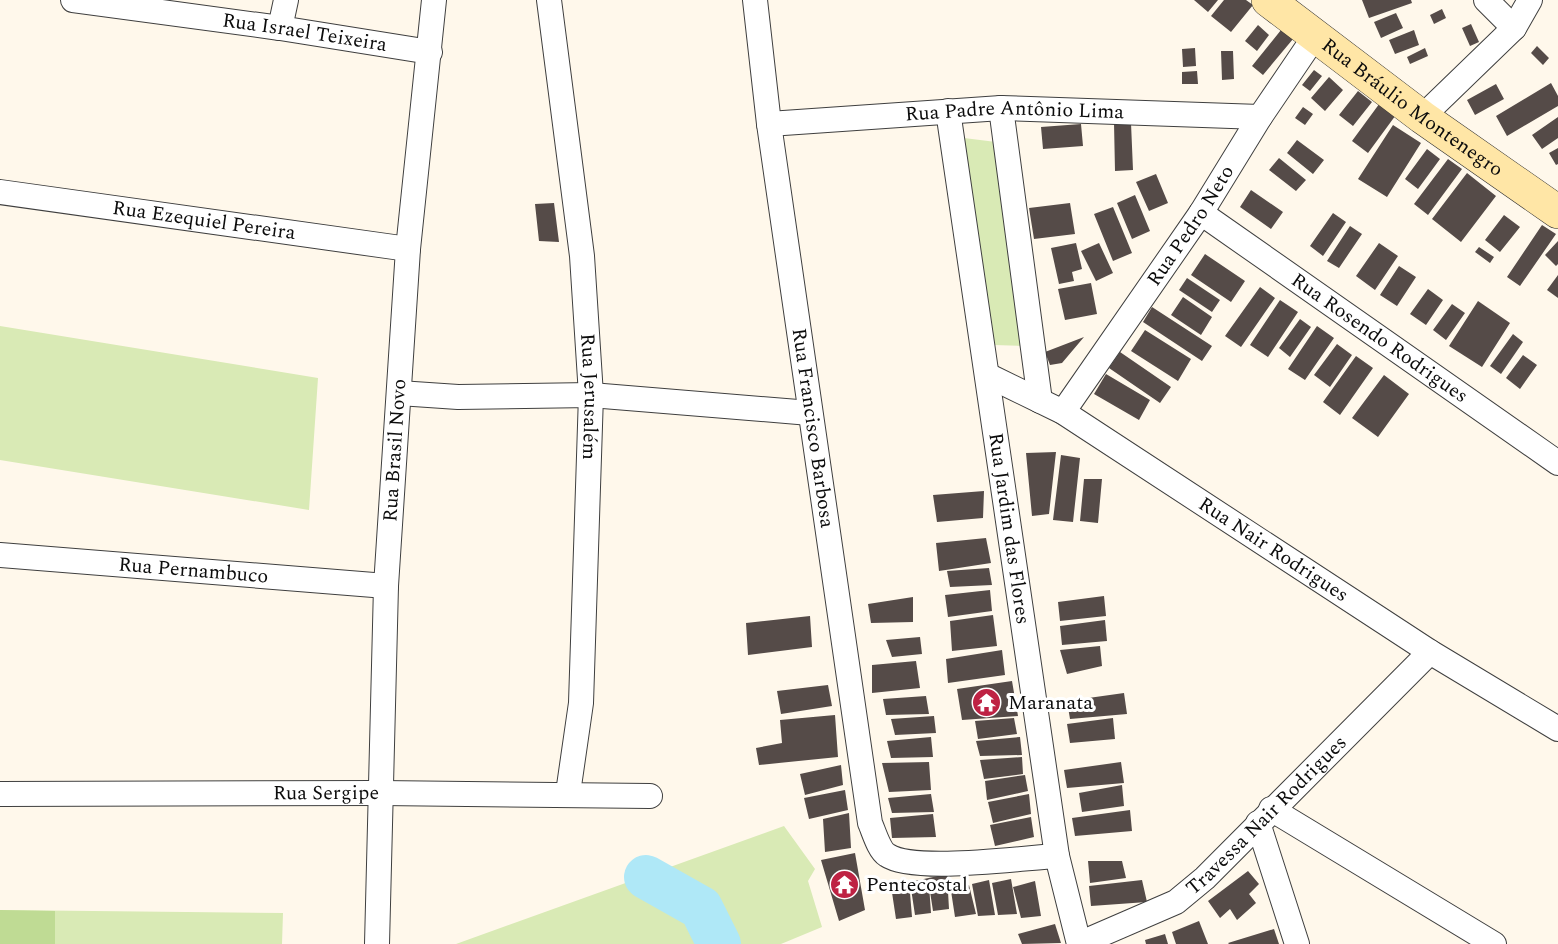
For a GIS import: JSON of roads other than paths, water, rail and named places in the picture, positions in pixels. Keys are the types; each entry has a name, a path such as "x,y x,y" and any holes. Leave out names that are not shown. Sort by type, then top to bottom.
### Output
{"street":[{"name":"Rua Israel Teixeira","path":"73,0 280,28 430,52"},
{"path":"280,28 286,0"},
{"name":"Rua Brasil Novo","path":"377,944 386,586 408,249 434,0"},
{"name":"Rua Jerusalém","path":"549,0 582,256 591,395 580,703 568,793"},
{"name":"Rua Francisco Barbosa","path":"755,0 810,413 870,823 884,854 897,860 933,864 1057,856"},
{"name":"Rua Bráulio Montenegro","path":"1268,0 1422,117 1558,212"},
{"path":"1486,0 1514,28"},
{"path":"1422,117 1514,28 1530,0"},
{"name":"Rua Pedro Neto","path":"1063,412 1201,213 1260,117 1315,36"},
{"path":"1001,108 1040,401"},
{"name":"Rua Padre Antônio Lima","path":"770,124 1001,108 1260,117"},
{"name":"Rua Jardim das Flores","path":"948,111 1057,856 1079,944"},
{"name":"Rua Ezequiel Pereira","path":"0,192 408,249"},
{"name":"Rua Rosendo Rodrigues","path":"1201,213 1558,462"},
{"name":"Rua Nair Rodrigues","path":"987,375 1063,412 1430,652 1558,729"},
{"path":"399,393 458,397 591,395 810,413"},
{"name":"Rua Pernambuco","path":"0,555 386,586"},
{"name":"Travessa Nair Rodrigues","path":"1079,944 1176,902 1205,878 1430,652"},
{"name":"Rua Sergipe","path":"0,794 568,793 650,796"},
{"path":"1265,816 1297,944"},
{"path":"1265,816 1494,944"}],"waterway":[{"path":"646,877 701,908 719,944"}],"place":[{"name":"Maranata","path":"987,703"},
{"name":"Pentecostal","path":"845,885"}]}
